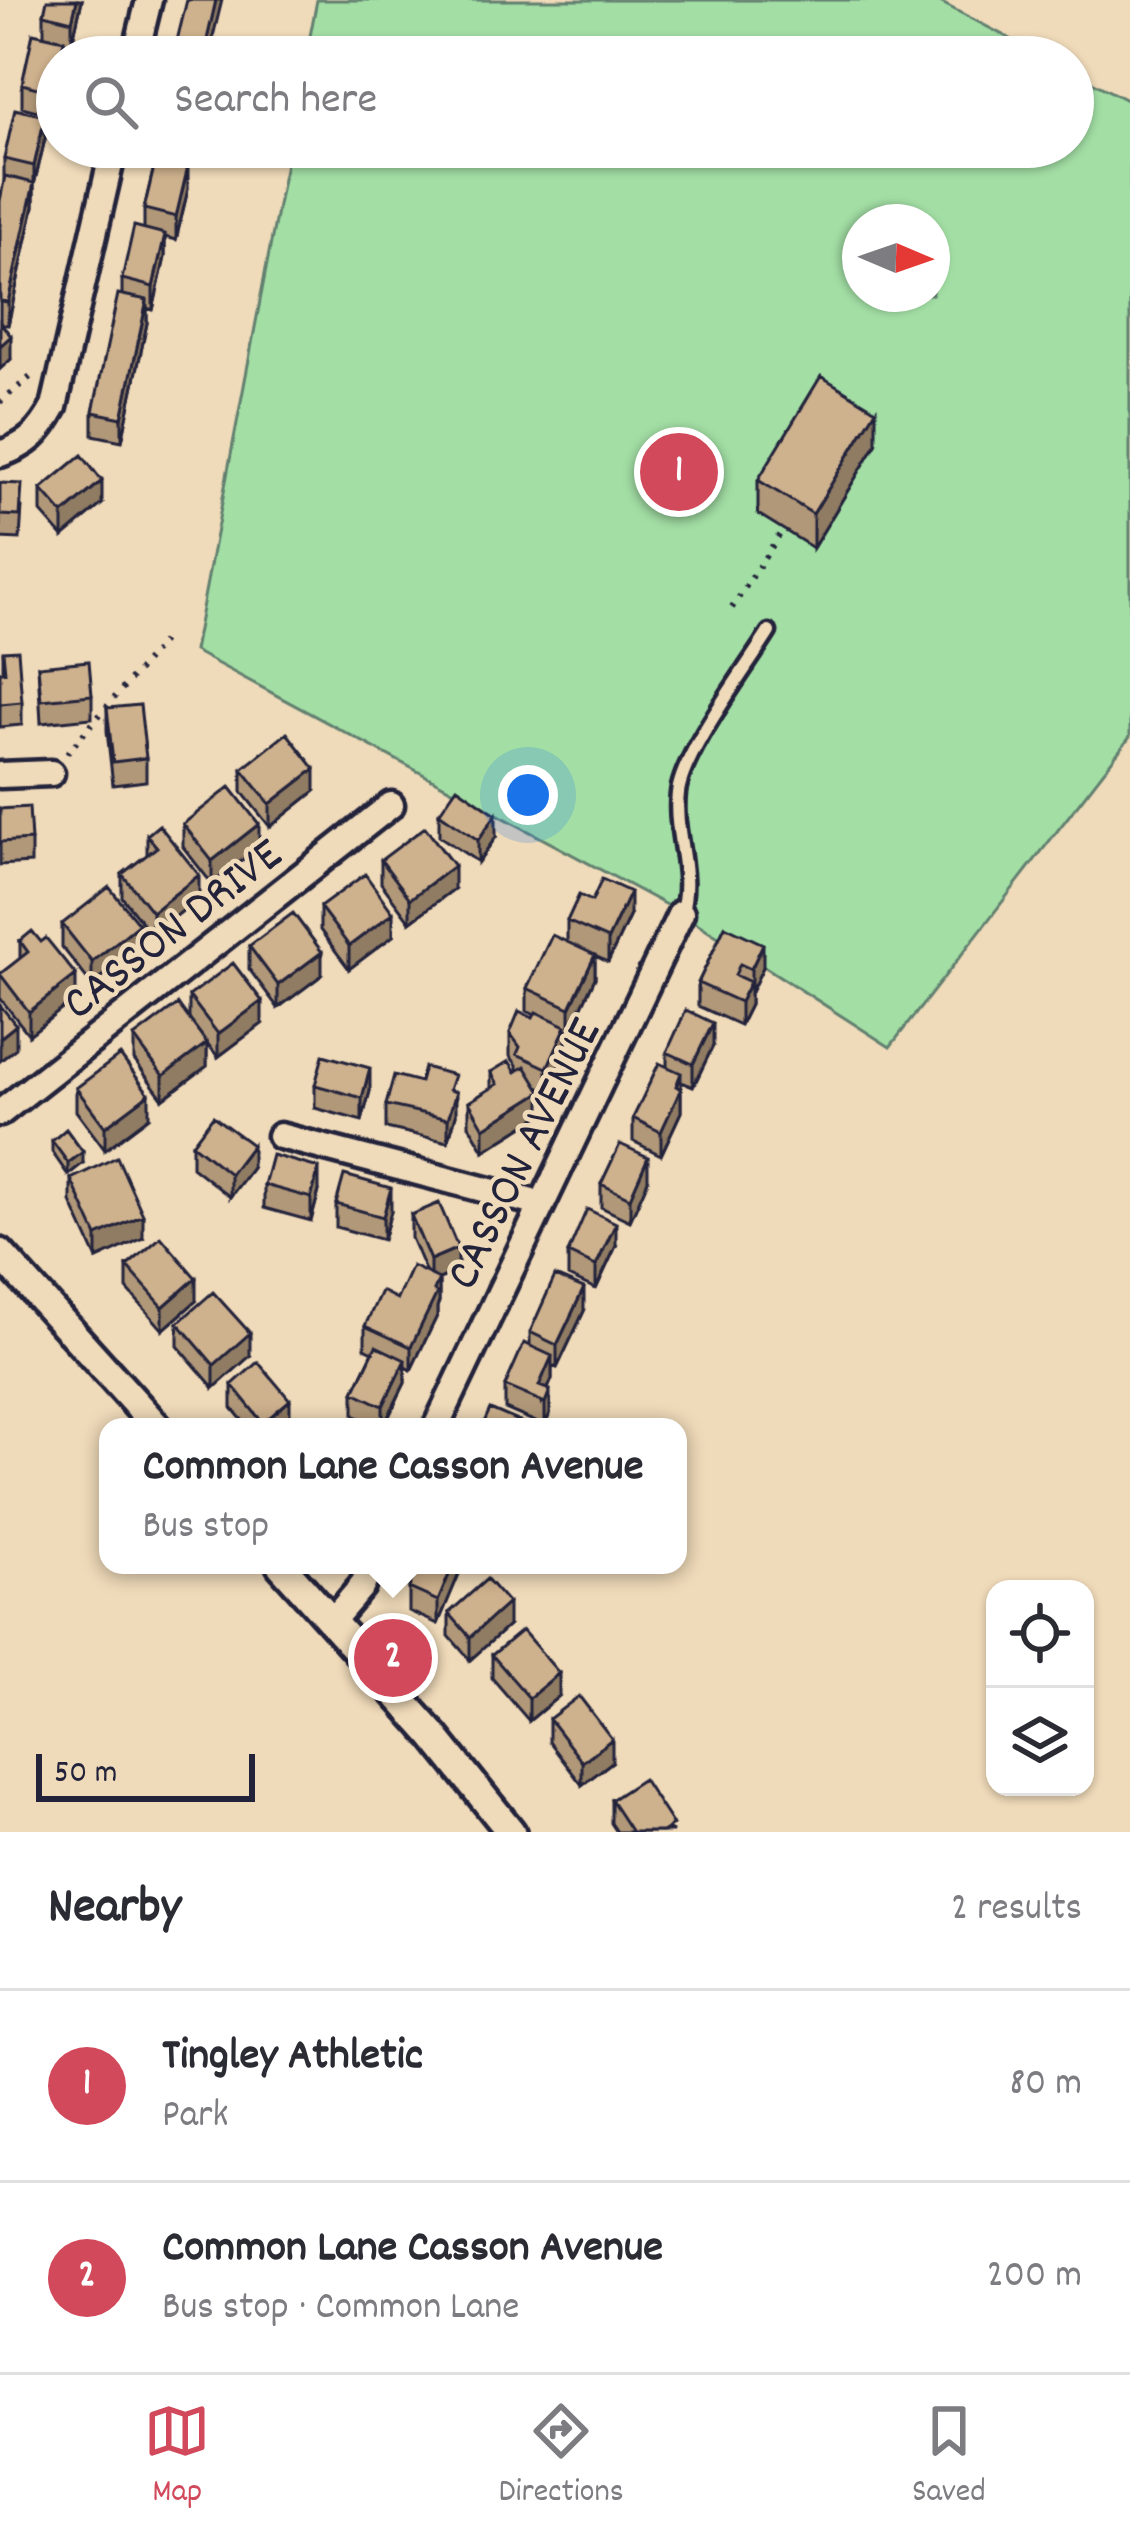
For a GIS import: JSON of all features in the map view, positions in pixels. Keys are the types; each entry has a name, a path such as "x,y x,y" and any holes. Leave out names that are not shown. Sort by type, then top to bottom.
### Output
{"street":[{"path":"141,36 149,0"},
{"path":"0,454 23,446 41,431 54,407 109,168"},
{"path":"0,775 51,773"},
{"name":"CASSON DRIVE","path":"0,1113 391,805"},
{"name":"CASSON AVENUE","path":"440,1418 681,914"},
{"path":"280,1136 540,1204"},
{"path":"0,1253 149,1418"},
{"path":"289,1574 434,1736 511,1832"},
{"path":"332,1621 368,1574"}],"lane":[{"path":"681,914 686,884 678,789 688,761 769,632"}],"path":[{"path":"732,608 780,535"},
{"path":"51,773 166,638"}],"green space":[{"path":"317,0 936,0 1005,36 310,36"},
{"path":"1094,83 1130,102 1130,737 890,1047 681,913 194,651 285,168 1094,168"}],"building":[{"path":"47,0 77,0 72,21 44,14"},
{"path":"187,0 216,0 208,36 178,36"},
{"path":"33,33 46,36 36,36 36,88 22,84"},
{"path":"15,109 36,114 34,166 4,159"},
{"path":"154,168 188,168 176,217 144,209"},
{"path":"5,176 34,183 8,302 0,301 0,201"},
{"path":"134,226 165,234 153,287 122,279"},
{"path":"118,294 147,300 122,418 93,412"},
{"path":"0,322 11,336 0,346"},
{"path":"821,376 876,410 813,514 758,480"},
{"path":"82,455 102,481 63,514 41,489"},
{"path":"0,483 22,484 20,516 0,515"},
{"path":"18,650 22,702 0,704 3,651"},
{"path":"89,661 92,695 41,700 38,666"},
{"path":"140,705 146,758 113,762 107,708"},
{"path":"287,733 315,769 270,804 242,769"},
{"path":"230,787 259,824 212,861 183,824"},
{"path":"457,787 496,814 478,840 439,813"},
{"path":"29,807 31,840 0,842 0,809"},
{"path":"159,825 199,875 152,912 122,874 157,847 147,835"},
{"path":"425,827 454,866 410,899 381,860"},
{"path":"365,874 393,913 349,946 320,907"},
{"path":"602,879 630,892 608,939 567,921 579,895 592,901"},
{"path":"109,887 139,924 92,962 62,924"},
{"path":"293,913 322,952 278,985 249,946"},
{"path":"725,926 763,944 751,969 740,964 735,975 750,982 740,1002 698,983"},
{"path":"32,931 41,942 46,938 76,975 29,1012 0,974 28,952 20,941"},
{"path":"552,935 595,955 570,1008 527,988"},
{"path":"233,963 262,1001 218,1034 189,996"},
{"path":"178,1004 207,1043 163,1076 134,1037"},
{"path":"0,1005 16,1025 0,1038"},
{"path":"686,1010 713,1023 693,1064 667,1052"},
{"path":"519,1011 533,1018 536,1012 566,1026 547,1068 517,1054 520,1047 510,1033"},
{"path":"120,1055 149,1094 105,1127 76,1088"},
{"path":"323,1055 370,1068 362,1098 315,1085"},
{"path":"509,1061 516,1072 525,1066 541,1092 484,1128 469,1102 498,1084 491,1072"},
{"path":"659,1063 681,1073 676,1086 681,1089 661,1132 633,1118"},
{"path":"424,1067 454,1075 449,1090 456,1092 448,1119 386,1105 394,1075 420,1082"},
{"path":"213,1116 252,1145 230,1174 192,1144"},
{"path":"66,1129 83,1152 68,1163 52,1141"},
{"path":"620,1144 648,1157 630,1198 601,1184"},
{"path":"272,1155 319,1168 311,1198 264,1185"},
{"path":"117,1157 143,1215 97,1236 71,1179"},
{"path":"344,1175 391,1188 383,1217 336,1204"},
{"path":"439,1203 458,1248 430,1260 411,1215"},
{"path":"587,1209 616,1223 596,1266 568,1253"},
{"path":"161,1237 196,1278 163,1307 127,1266"},
{"path":"412,1266 439,1279 411,1347 365,1326 381,1291 397,1299"},
{"path":"555,1276 584,1288 557,1345 530,1332"},
{"path":"213,1292 250,1333 214,1365 178,1323"},
{"path":"524,1343 552,1356 539,1386 550,1390 545,1403 505,1386"},
{"path":"376,1346 405,1360 383,1406 354,1392"},
{"path":"258,1362 290,1400 269,1418 259,1418 232,1385"},
{"path":"490,1409 511,1418 486,1418"},
{"path":"414,1574 449,1574 438,1601 409,1588"},
{"path":"487,1579 508,1603 470,1637 449,1613"},
{"path":"522,1630 559,1673 529,1698 492,1655"},
{"path":"579,1696 612,1739 582,1762 549,1719"},
{"path":"643,1779 673,1825 662,1832 632,1832 611,1800"}],"place":[{"name":"Tingley Athletic","path":"679,472"},
{"name":"Common Lane Casson Avenue","path":"393,1658"}]}
